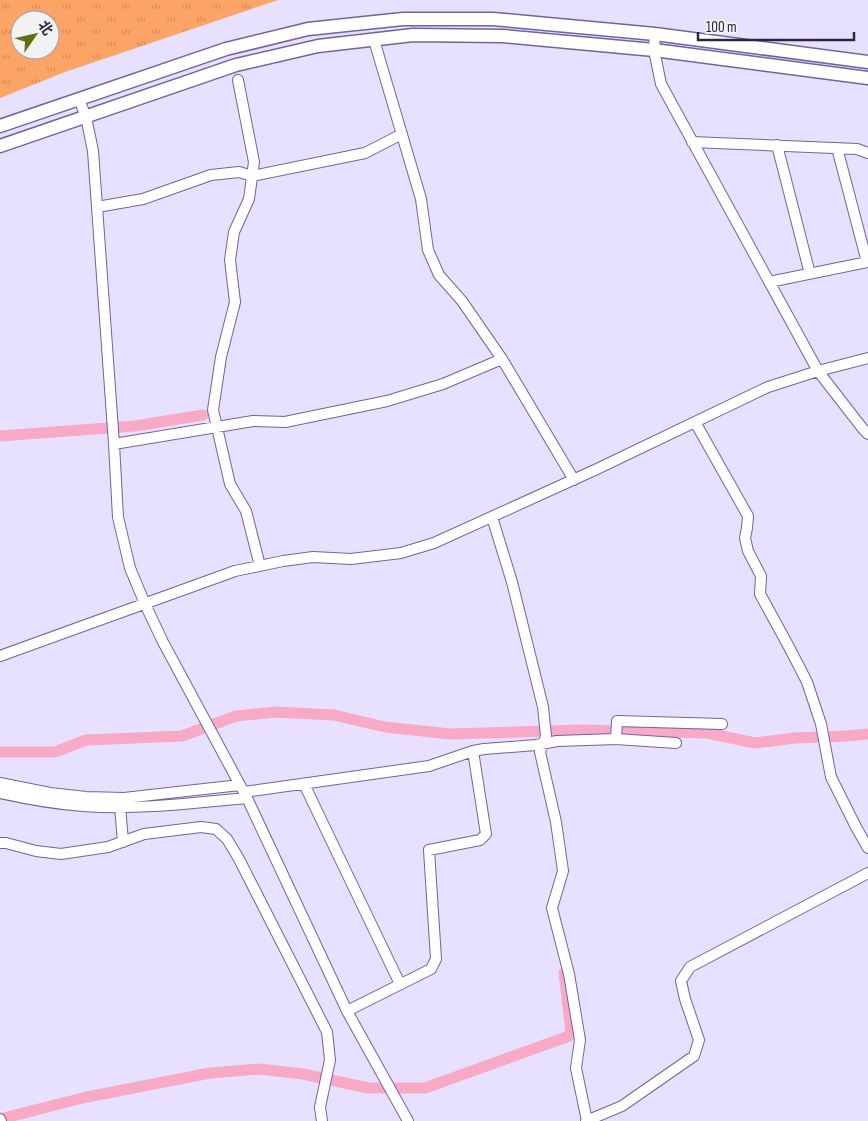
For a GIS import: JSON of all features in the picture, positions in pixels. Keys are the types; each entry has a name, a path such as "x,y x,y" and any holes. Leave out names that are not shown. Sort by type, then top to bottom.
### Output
{"main road":[{"path":"0,126 226,49 308,30 403,19 493,20 655,34 868,62"},
{"path":"0,146 236,65 318,46 413,35 503,36 654,50 868,78"}],"street":[{"path":"655,34 654,50 661,84 818,371 862,429 868,434"},
{"path":"374,40 421,199 428,250 439,274 462,301 502,359 574,480"},
{"path":"238,80 254,162 249,200 234,232 230,260 235,302 221,357 213,410 230,484 246,511 260,566"},
{"path":"79,99 86,117 93,151 112,405 118,517 130,568 163,642 244,792 347,1011 408,1121"},
{"path":"97,207 143,199 211,174 239,172 252,176 365,153 402,134"},
{"path":"692,142 857,148 868,153"},
{"path":"776,146 810,274"},
{"path":"769,282 868,262 837,148"},
{"path":"0,656 235,571 313,557 351,559 401,553 434,543 574,480 768,388 818,371 868,358"},
{"path":"114,443 254,421 285,422 387,401 443,384 502,359"},
{"path":"695,422 748,516 748,528 745,538 748,551 761,576 760,594 807,682 821,724 831,777 868,848"},
{"path":"492,517 512,582 542,707 544,740 540,752 556,822 563,871 552,908 569,974 580,1040 576,1068 586,1121 622,1106 694,1056 699,1040 685,1000 682,981 690,967 868,873"},
{"path":"616,738 617,721 722,724"},
{"path":"0,793 52,803 84,806 148,806 429,766 473,751 544,740 616,738 676,743"},
{"path":"347,1011 431,969 436,959 429,850 480,840 486,834 473,751"},
{"path":"0,783 50,793 86,797 124,798 244,792"},
{"path":"304,784 400,984"},
{"path":"120,806 123,842"},
{"path":"0,842 36,851 61,854 108,847 144,834 201,827 216,829 227,839 239,858 327,1032 330,1060 320,1107 322,1121"}],"green space":[{"path":"0,0 278,0 65,72 0,98"}],"waterway":[{"path":"0,436 135,426 203,415"},
{"path":"0,752 55,752 86,740 182,736 236,716 276,712 334,715 385,727 450,734 581,730 707,733 755,743 795,738 868,734"},
{"path":"0,1119 87,1097 210,1073 259,1069 303,1074 368,1088 425,1088 569,1036 571,1032 564,973"}]}
